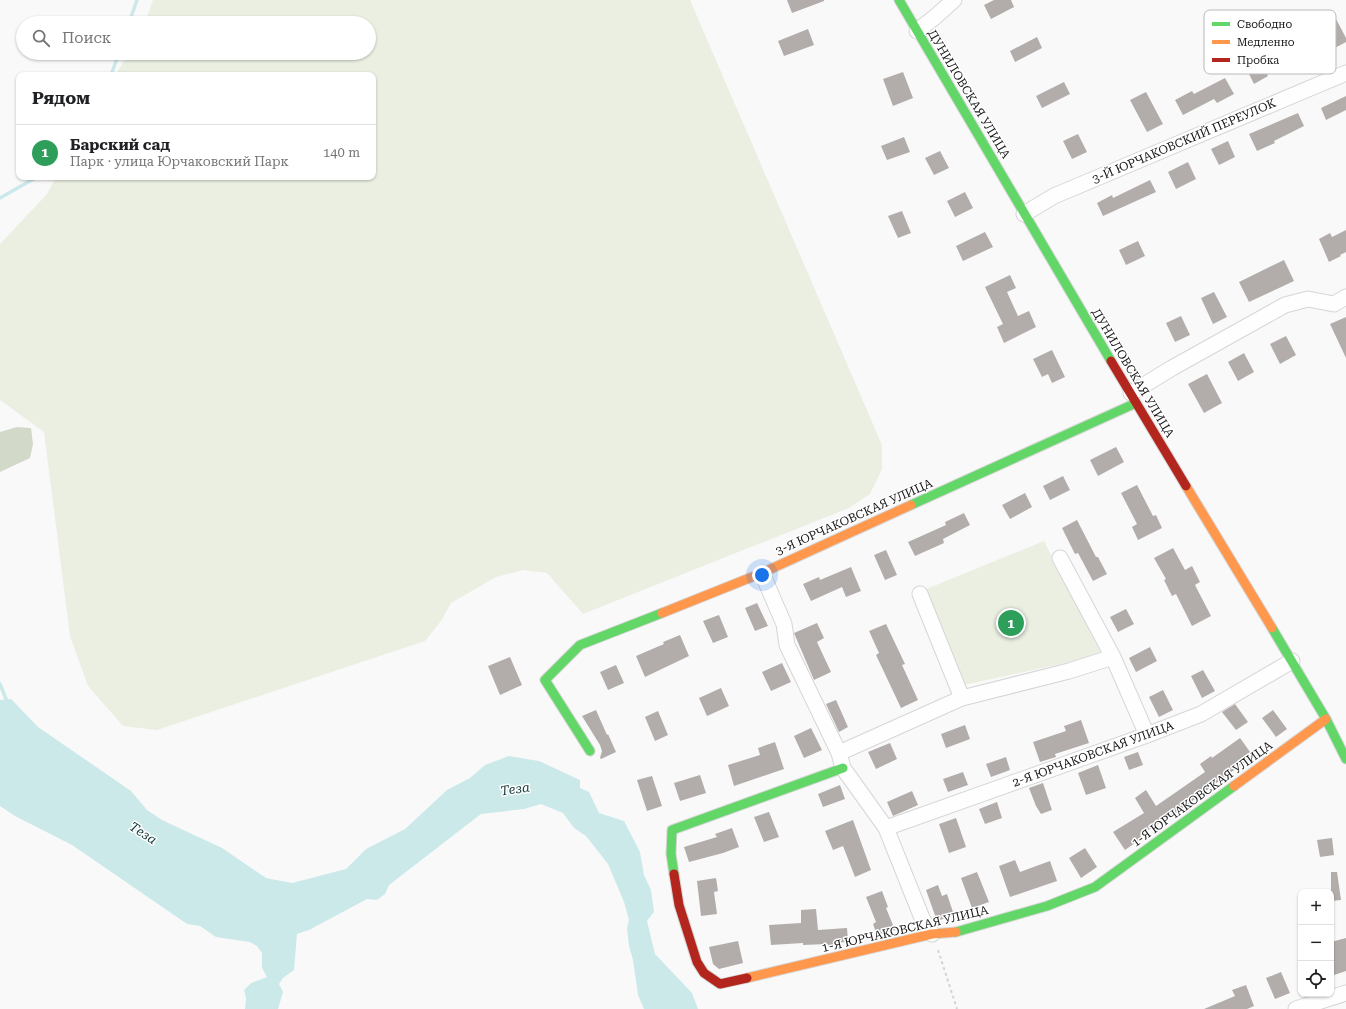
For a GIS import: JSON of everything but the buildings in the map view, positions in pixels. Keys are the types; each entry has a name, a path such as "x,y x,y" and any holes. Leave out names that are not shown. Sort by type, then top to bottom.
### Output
{"street":[{"name":"ДУНИЛОВСКАЯ УЛИЦА","path":"899,0 1024,214 1292,661 1326,719 1346,759"},
{"path":"917,31 954,0"},
{"name":"3-Й ЮРЧАКОВСКИЙ ПЕРЕУЛОК","path":"1024,214 1054,196 1346,73"},
{"path":"1134,398 1172,368 1285,305 1308,299 1334,304 1346,297"},
{"name":"3-Я ЮРЧАКОВСКАЯ УЛИЦА","path":"590,751 545,680 580,645 762,573 1134,398"},
{"path":"1060,558 1113,657 1147,735"},
{"path":"762,573 784,624 787,645 839,753 843,768 886,828 922,918 932,934"},
{"path":"920,594 962,698"},
{"path":"839,753 962,698 1069,671 1113,657"},
{"name":"2-Я ЮРЧАКОВСКАЯ УЛИЦА","path":"886,828 1147,735 1201,714 1292,661"},
{"name":"1-Я ЮРЧАКОВСКАЯ УЛИЦА","path":"843,768 672,830 671,854 679,905 697,962 704,973 720,984 932,934 958,932 1047,906 1095,887 1326,719"},
{"path":"1296,1009 1346,993"}],"path":[{"path":"932,934 957,1009"}],"shaded area":[{"path":"153,0 690,0 882,445 882,469 870,494 849,508 583,614 547,573 523,570 496,577 451,603 441,621 425,641 157,730 123,726 88,686 70,636 44,432 0,400 0,244 47,194 54,180 376,180 376,72 118,72 124,60 376,60 376,16 147,16"},
{"path":"1044,541 1102,655 964,685 924,590"}],"green space":[{"path":"17,427 31,428 33,444 30,458 0,472 0,432"}],"water":[{"name":"Теза","path":"11,699 38,727 131,791 147,810 162,820 222,848 266,878 292,883 346,869 366,849 405,829 447,790 470,778 485,765 509,756 539,761 580,780 580,788 589,792 599,813 624,821 640,852 644,875 651,890 654,912 647,921 655,954 692,993 698,1009 644,1009 638,995 633,960 629,946 627,928 629,920 624,902 608,864 586,836 574,828 563,813 541,804 524,809 481,814 389,885 385,894 377,900 367,899 309,930 297,934 294,970 283,978 279,984 283,992 278,1009 245,1009 246,998 244,990 251,983 267,977 262,968 262,953 257,946 250,942 216,937 200,926 187,924 72,845 15,816 0,806 0,700"}],"waterway":[{"path":"131,16 137,0"},
{"path":"112,72 116,60"},
{"path":"0,198 32,180"},
{"path":"0,684 8,704"}],"traffic: fast":[{"path":"899,0 1111,361"},
{"path":"911,505 1136,403"},
{"path":"590,751 545,680 580,645 662,613"},
{"path":"1272,628 1326,719 1346,759"},
{"path":"674,874 671,854 672,830 843,768"},
{"path":"956,932 1047,906 1095,887 1234,786"}],"traffic: slow":[{"path":"1186,486 1272,628"},
{"path":"662,613 762,573 911,505"},
{"path":"1234,786 1326,719"},
{"path":"747,978 932,934 956,932"}],"traffic: jam":[{"path":"1111,361 1186,486"},
{"path":"674,874 679,905 697,962 704,973 720,984 747,978"}],"place":[{"name":"Барский сад","path":"1011,623"}]}
